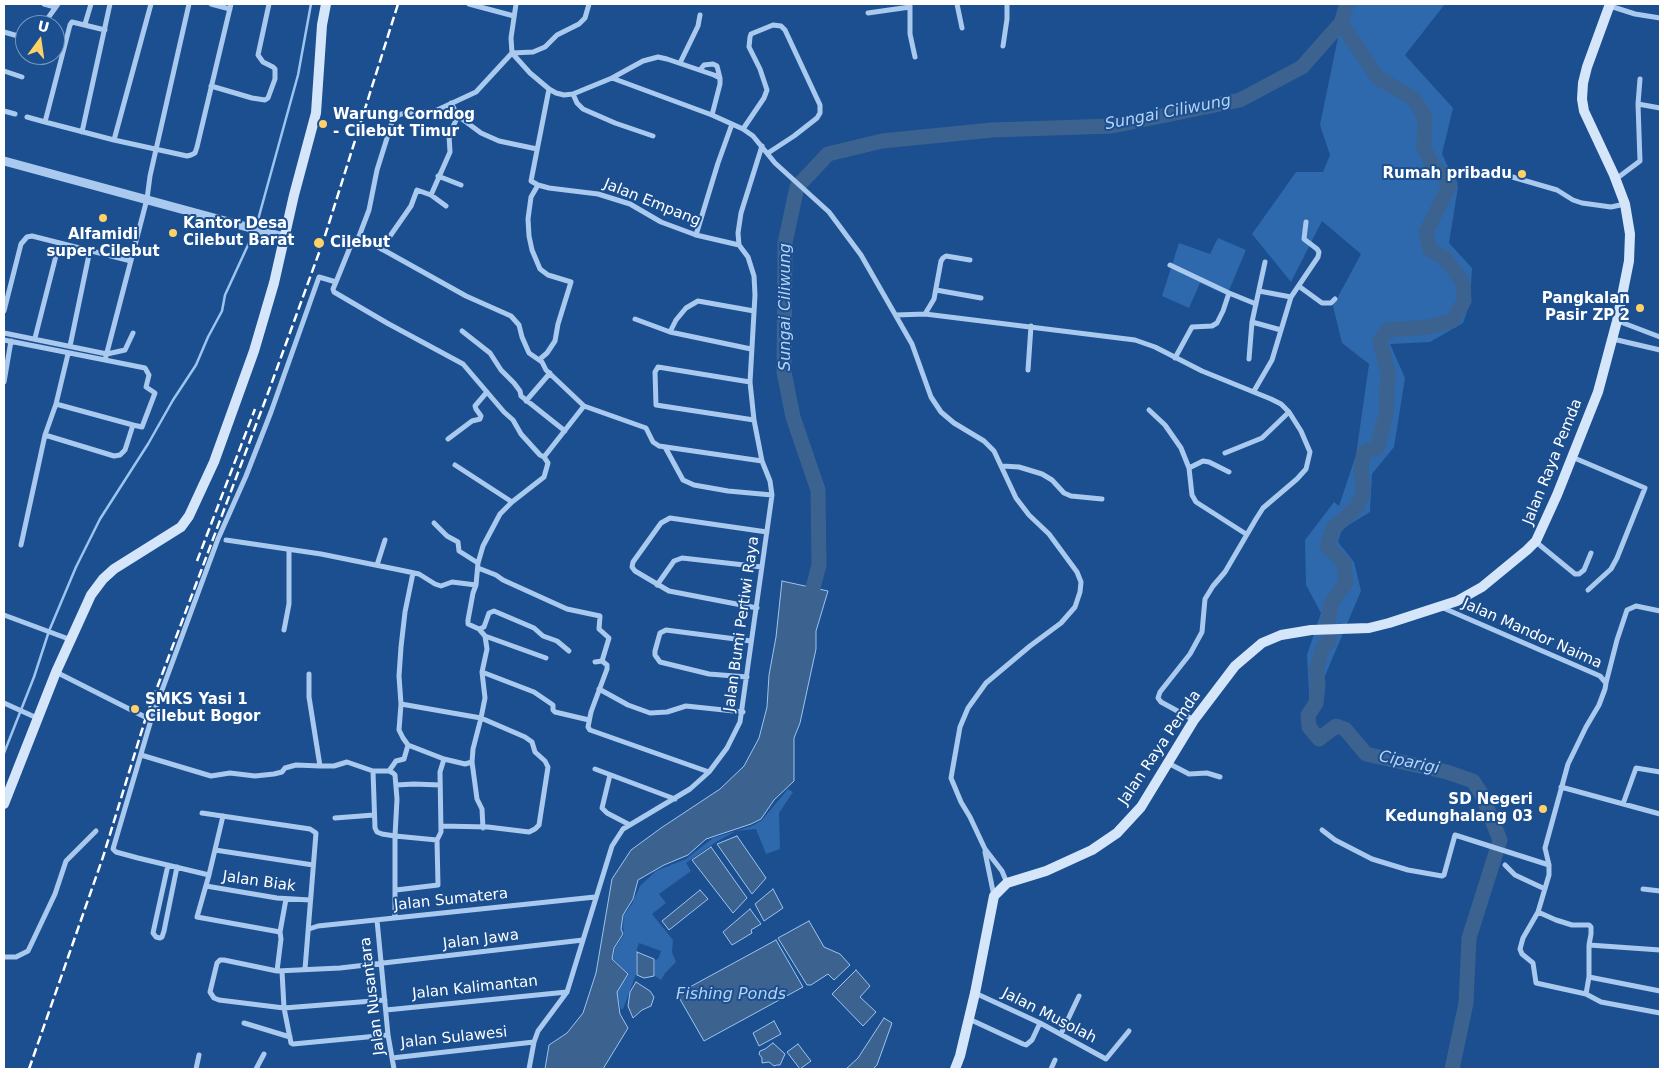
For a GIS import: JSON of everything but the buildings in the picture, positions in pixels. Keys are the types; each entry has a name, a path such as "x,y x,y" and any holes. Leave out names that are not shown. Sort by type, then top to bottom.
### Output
{"main road":[{"path":"4,804 35,717 91,595 103,579 127,559 181,527 189,516 214,462 254,352 274,283 284,236 316,113 322,24 326,4"},
{"name":"Jalan Raya Pemda","path":"994,896 1007,883 1046,871 1092,850 1117,833 1141,808 1194,720 1236,666 1262,643 1281,635 1311,630 1369,628 1441,607 1457,601 1482,587 1536,541 1551,509 1598,392 1613,339 1629,261 1630,234 1625,204 1616,179 1584,111 1582,99 1587,67 1609,5"},
{"path":"955,1069 975,993 994,896"}],"street":[{"path":"44,4 56,5"},
{"path":"84,24 91,4"},
{"path":"82,132 110,4"},
{"path":"114,140 151,4"},
{"path":"105,360 147,199 156,149 189,4"},
{"path":"27,117 114,140 187,156 195,152 230,6 211,4"},
{"path":"211,86 252,98 265,100 268,98 275,79 275,69 273,66 263,62 258,55 269,4"},
{"path":"469,4 514,16"},
{"path":"516,4 511,38 512,53 530,73 556,93 564,95 573,94 612,78 651,58 668,59 720,78"},
{"path":"483,828 482,809 476,798 472,762 474,740 481,718 484,698 482,672 488,649 485,636 479,629 468,624 472,593 476,585 478,565 483,546 495,520 512,502 544,477 548,463 544,457 536,453 513,420 463,364 387,323 334,292 333,289 354,240 358,239 369,210 377,170 393,119 401,114 435,111 476,92 512,53 533,52 545,47 557,35 583,21 589,4"},
{"path":"957,4 962,28"},
{"path":"1003,46 1007,4"},
{"path":"868,13 910,5 910,34 915,57"},
{"path":"1609,5 1635,14 1660,18"},
{"path":"680,63 698,26 700,15"},
{"path":"45,122 72,22 105,30"},
{"path":"744,129 767,90 760,69 749,47 750,37 752,34 773,26 781,26 785,30 820,105 820,113 817,118 794,136 768,153"},
{"path":"700,70 704,66 713,64 717,66 720,78 719,92 712,115"},
{"path":"4,72 22,76"},
{"path":"612,78 712,115 744,129 753,136 775,162 829,212 861,255 896,315 912,344 931,397 941,412 954,423 984,441 994,451 1016,498 1029,515 1049,534 1077,572 1081,582 1075,607 1061,623 986,683 968,708 960,727 951,778 985,849 1002,871 1007,883"},
{"path":"1616,179 1640,161 1638,104 1640,79"},
{"path":"540,359 547,353 555,341 558,324 571,282 548,275 540,269 532,250 529,236 528,219 531,196 538,185 531,181 549,89"},
{"path":"573,94 582,109 653,136"},
{"path":"451,103 458,116 481,134 499,141 537,149"},
{"path":"1638,104 1660,108"},
{"path":"4,111 15,114"},
{"path":"431,195 450,152 450,135 458,116"},
{"path":"696,235 732,124"},
{"name":"Jalan Bumi Pertiwi Raya","path":"529,1069 538,1031 567,992 612,846 623,829 675,799 709,772 732,742 742,712 772,495 770,481 762,461 754,420 750,382 754,276 748,258 740,245 738,233 741,213 762,146"},
{"path":"4,161 284,236"},
{"path":"1502,174 1557,190 1582,203 1611,207 1625,204"},
{"path":"438,176 461,185"},
{"name":"Jalan Empang","path":"538,185 598,194 630,204 661,222 696,235 740,245"},
{"path":"381,249 411,206 417,190 431,195 446,206"},
{"path":"1254,391 1272,360 1291,297 1300,287 1316,262 1319,252 1304,239 1306,222"},
{"path":"4,311 21,244 24,239 32,236 131,261"},
{"path":"358,239 381,249 466,296 512,316 519,325 529,352 540,359 550,374 584,406 646,428 653,442 665,447 762,461"},
{"path":"35,338 59,244"},
{"path":"70,346 90,250"},
{"path":"925,314 934,299 943,258 946,256 970,260"},
{"path":"1249,359 1252,322 1265,262"},
{"path":"1170,265 1256,304"},
{"path":"210,875 116,852 113,849 151,720 218,539 246,476 269,417 313,291 320,277 336,282"},
{"path":"1300,287 1322,302 1331,303 1335,299"},
{"path":"936,290 981,298"},
{"path":"1259,291 1291,297"},
{"path":"1175,358 1192,327 1212,326 1217,323 1229,293"},
{"path":"670,332 676,320 686,308 698,301 754,311"},
{"path":"896,315 925,314 1135,340 1210,374 1254,391 1281,404 1290,412 1310,452 1306,469 1264,508 1246,534 1225,572 1205,599 1202,632 1190,654 1160,692 1158,698 1160,702 1194,720"},
{"path":"635,319 670,332 751,349"},
{"path":"1617,321 1660,337"},
{"path":"1252,322 1281,330"},
{"path":"1028,370 1030,326"},
{"path":"462,331 490,353 501,370 514,382 521,396 565,431"},
{"path":"4,332 107,354 125,350 133,333"},
{"path":"1613,339 1660,350"},
{"path":"4,340 145,368 149,373 146,387 155,393 142,427 56,404"},
{"path":"4,382 11,341"},
{"path":"21,546 45,436 56,404 68,354"},
{"path":"750,382 658,367 655,372 656,405 754,420"},
{"path":"526,400 550,374"},
{"path":"448,439 472,421 480,419 481,416 475,406 487,392"},
{"path":"544,457 584,406"},
{"path":"1150,410 1166,426 1181,448 1189,468 1192,495 1196,502 1246,534"},
{"path":"1225,453 1262,438 1290,412"},
{"path":"45,436 114,456 120,455 125,450 133,424"},
{"path":"665,447 683,480 694,485 728,491 772,495"},
{"path":"1572,456 1645,488 1611,569 1588,590"},
{"path":"1189,468 1203,461 1229,472"},
{"path":"454,465 512,502"},
{"path":"1002,466 1019,467 1042,474 1052,480 1064,493 1071,496 1102,499"},
{"path":"757,608 669,591 635,570 632,567 632,562 665,519 670,518 767,532"},
{"path":"434,523 447,536 458,542 459,551 503,580 567,609 600,616 599,629 608,638 602,661"},
{"path":"226,540 321,554 377,565 419,574 441,586 452,582 476,585"},
{"path":"377,565 385,540"},
{"path":"1536,541 1575,574 1579,574 1584,570 1591,553"},
{"path":"284,630 288,604 289,550"},
{"path":"657,585 674,560 682,558 762,568"},
{"path":"413,573 405,612 401,647 399,676 400,730 408,745 444,759 465,764 472,762"},
{"path":"1606,683 1619,632 1627,610 1636,606 1660,611"},
{"name":"Jalan Mandor Naima","path":"1441,607 1600,676 1606,683 1599,705 1568,764 1544,848 1549,865 1549,875 1538,912 1523,938 1520,949 1522,954 1533,963 1536,983 1586,994"},
{"path":"479,629 484,627 489,613 494,611 534,628 544,636 557,641 569,651"},
{"path":"4,615 59,635 68,639 69,643"},
{"path":"747,677 709,674 660,662 655,656 655,651 660,634 666,630 751,641"},
{"path":"485,636 546,658"},
{"path":"595,662 602,661 607,665 607,669 588,727 595,732 709,772"},
{"path":"56,672 151,720"},
{"path":"482,672 534,692 554,705 553,710 555,712 589,720"},
{"path":"309,674 309,696 320,766"},
{"path":"599,689 628,705 650,713 667,712 686,706 742,712"},
{"path":"4,703 35,717"},
{"path":"401,704 481,718 530,740 535,752 548,766 540,825 535,829 529,832 442,826"},
{"path":"389,771 396,761 404,759 408,745"},
{"path":"141,755 211,776 230,773 255,776 282,772 286,768 296,765 334,766 346,762 373,771 389,771 395,775 398,799 394,860 395,918"},
{"path":"396,890 438,885 437,840 442,832 440,772 444,759"},
{"path":"1167,763 1188,774 1207,773 1220,777"},
{"path":"1623,804 1636,768 1660,772"},
{"path":"595,769 675,799"},
{"path":"373,771 374,815 377,832 395,836 437,840"},
{"path":"610,775 602,808 607,813 630,825"},
{"path":"396,785 440,785"},
{"path":"1562,787 1660,814"},
{"path":"202,813 314,830 316,833 305,969"},
{"path":"335,818 374,815"},
{"path":"223,816 210,875 197,918 280,932"},
{"path":"1322,830 1347,847 1372,859 1408,870 1443,876 1454,836 1458,835 1549,865"},
{"path":"4,957 16,958 28,951 54,894 66,861 96,831"},
{"path":"985,849 994,896"},
{"path":"215,850 313,865"},
{"path":"168,865 152,933 160,938 164,932 177,867"},
{"path":"1505,865 1515,875 1545,889"},
{"name":"Jalan Biak","path":"206,886 286,899 310,900"},
{"path":"1643,889 1660,891"},
{"name":"Jalan Sumatera","path":"309,929 318,926 596,897"},
{"path":"286,899 280,932 280,971 284,1008 291,1043 296,1045 388,1035"},
{"path":"1538,912 1556,920 1591,927 1586,994 1602,1002 1660,1013"},
{"name":"Jalan Nusantara","path":"377,920 388,1035 394,1069"},
{"name":"Jalan Jawa","path":"284,1008 214,998 210,994 210,988 217,963 220,960 224,960 280,971 381,964 583,940"},
{"path":"1589,945 1660,950"},
{"path":"1588,977 1660,991"},
{"name":"Jalan Kalimantan","path":"386,1010 567,992"},
{"name":"Jalan Musolah","path":"975,993 1040,1023 1106,1059 1129,1031"},
{"path":"1061,1034 1079,996"},
{"path":"284,1008 385,1000"},
{"path":"969,1019 1026,1045 1032,1040 1040,1023"},
{"path":"244,1023 290,1037"},
{"name":"Jalan Sulawesi","path":"392,1058 534,1042"},
{"path":"196,1069 199,1054"},
{"path":"256,1069 264,1054"},
{"path":"1051,1069 1055,1060"}],"shaded area":[{"path":"1347,4 1445,4 1405,55 1453,108 1442,154 1458,187 1449,243 1472,268 1470,303 1463,323 1430,342 1390,344 1405,378 1394,447 1372,474 1370,512 1342,529 1338,542 1354,562 1361,591 1310,711 1307,655 1321,613 1306,585 1305,540 1334,502 1339,506 1356,455 1369,364 1342,343 1333,306 1361,254 1322,221 1291,282 1252,234 1296,172 1323,172 1330,155 1320,125 1341,23"},
{"path":"1218,238 1246,250 1227,295 1200,283 1189,308 1162,296 1179,243 1210,254"},
{"path":"788,789 793,792 779,813 780,849 766,854 756,829 736,831 716,842 686,863 691,871 659,894 666,903 652,914 673,940 672,952 676,962 661,980 655,976 655,960 658,959 661,951 639,943 636,952 636,974 623,1009 621,1009 617,992 629,974 613,959 615,948 624,935 624,915 632,904 640,886 656,871 686,859 713,838 752,826 762,820"}],"water":[{"path":"782,581 828,591 816,631 816,649 800,723 794,738 794,781 774,800 761,819 706,839 688,855 664,865 638,880 633,899 623,915 621,929 623,934 614,948 612,959 628,974 617,992 620,1014 628,1028 603,1069 545,1069 549,1045 567,1033 583,1013 596,973 612,879 631,850 720,789 744,766 759,738 767,707 769,675 776,637"},
{"path":"737,836 766,878 752,894 717,844"},
{"path":"711,847 747,898 733,913 692,860"},
{"path":"773,889 783,908 764,921 755,904"},
{"path":"700,890 708,899 669,930 662,921"},
{"name":"Fishing Ponds","path":"750,909 761,924 751,930 752,933 732,945 723,932"},
{"path":"809,921 824,947 840,954 850,965 834,980 828,974 811,985 807,985 778,938"},
{"name":"Fishing Ponds","path":"776,940 803,987 704,1041 677,994"},
{"name":"Fishing Ponds","path":"637,952 654,959 654,976 644,978 637,975"},
{"path":"856,970 870,986 860,997 876,1012 863,1026 832,994"},
{"name":"Fishing Ponds","path":"636,982 650,991 654,997 651,1006 642,1010 633,1018 628,1006 630,992"},
{"path":"884,1018 892,1023 877,1065 873,1069 846,1069 858,1058"},
{"path":"774,1021 781,1034 759,1046 753,1033"},
{"path":"773,1043 785,1054 780,1065 774,1066 769,1062 762,1063 762,1058 759,1054 760,1051"},
{"path":"798,1044 811,1061 800,1069 787,1052"}],"waterway":[{"path":"256,227 298,75 311,4"},
{"name":"Sungai Ciliwung","path":"808,607 819,565 818,490 793,417 784,372 785,243 797,187 828,154 882,141 992,130 1112,126 1240,100 1302,67 1341,23 1347,4"},
{"name":"Ciparigi","path":"1341,23 1378,78 1413,98 1425,117 1424,148 1433,166 1450,184 1426,232 1430,250 1445,258 1463,283 1464,301 1452,321 1428,327 1388,330 1380,341 1388,373 1386,415 1377,448 1364,452 1361,468 1363,493 1357,507 1333,529 1327,546 1344,563 1346,583 1332,602 1328,621 1329,641 1323,648 1316,670 1318,685 1316,703 1308,715 1309,727 1319,739 1336,726 1345,729 1366,754 1447,772 1473,781 1482,795 1500,840 1469,938 1466,1003 1452,1069"},
{"path":"4,753 34,677 49,631 76,567 100,519 196,365 222,311 225,295 254,232"}],"railway":[{"path":"29,1069 103,857 146,717 324,239 398,4"},
{"path":"197,561 255,409"}],"place":[{"name":"Warung Corndog - Cilebut Timur","path":"323,124"},
{"name":"Rumah pribadu","path":"1522,174"},
{"name":"Alfamidi super Cilebut","path":"103,218"},
{"name":"Kantor Desa Cilebut Barat","path":"173,233"},
{"name":"Cilebut","path":"319,243"},
{"name":"Pangkalan Pasir ZP 2","path":"1640,308"},
{"name":"SMKS Yasi 1 Cilebut Bogor","path":"135,709"},
{"name":"SD Negeri Kedunghalang 03","path":"1543,809"}]}
